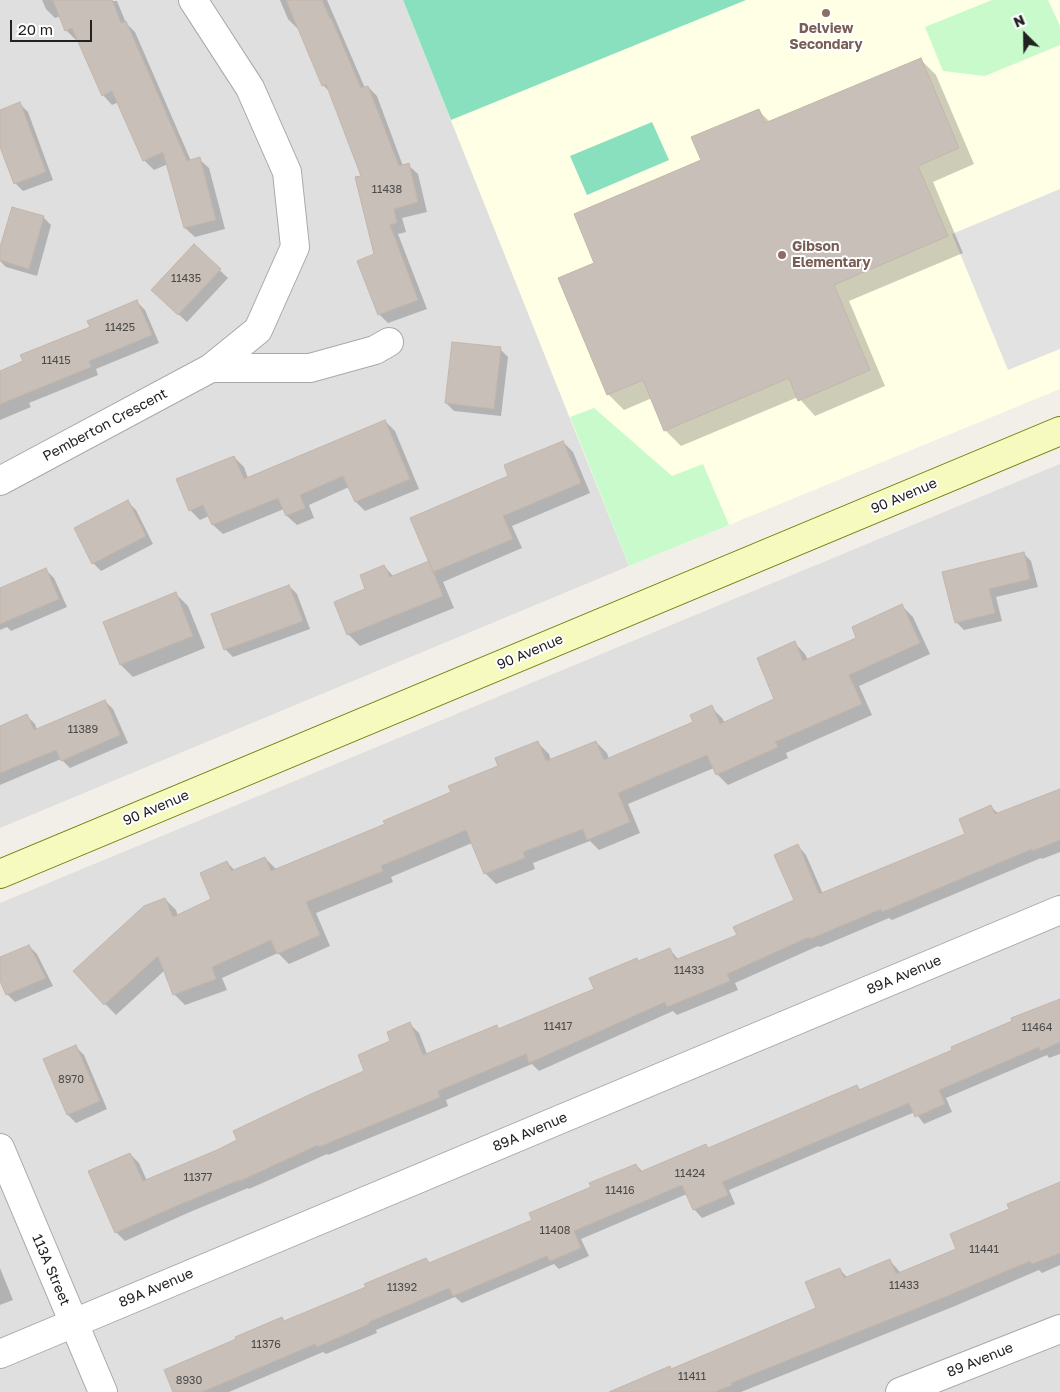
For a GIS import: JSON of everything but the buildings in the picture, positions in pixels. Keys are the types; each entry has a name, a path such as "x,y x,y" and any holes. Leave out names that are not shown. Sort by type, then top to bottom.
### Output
{"street":[{"name":"Pemberton Crescent","path":"0,481 211,368 258,330 295,247 287,172 250,88 193,0"},
{"name":"Pemberton Crescent","path":"211,368 310,368 375,350 389,342"},
{"name":"90 Avenue","path":"0,874 1060,431"},
{"name":"89A Avenue","path":"0,1354 1060,910"},
{"name":"113A Street","path":"0,1148 103,1392"},
{"name":"89 Avenue","path":"900,1392 1060,1329"}],"shaded area":[{"path":"0,0 403,0 629,566 0,828"},
{"name":"Gibson Elementary","path":"403,0 1060,0 1060,389 629,566"},
{"path":"1060,189 1060,349 1008,370 952,234"},
{"path":"1060,464 1060,1392 0,1392 0,903"}],"green space":[{"path":"403,0 746,0 451,120"},
{"path":"992,0 1048,0 1060,26 1060,45 985,76 943,71 925,27"},
{"path":"652,122 669,160 587,195 570,156"},
{"path":"594,408 672,476 703,464 729,525 629,566 570,417"}],"place":[{"name":"Delview Secondary","path":"826,13"},
{"name":"Gibson Elementary","path":"782,255"}]}
